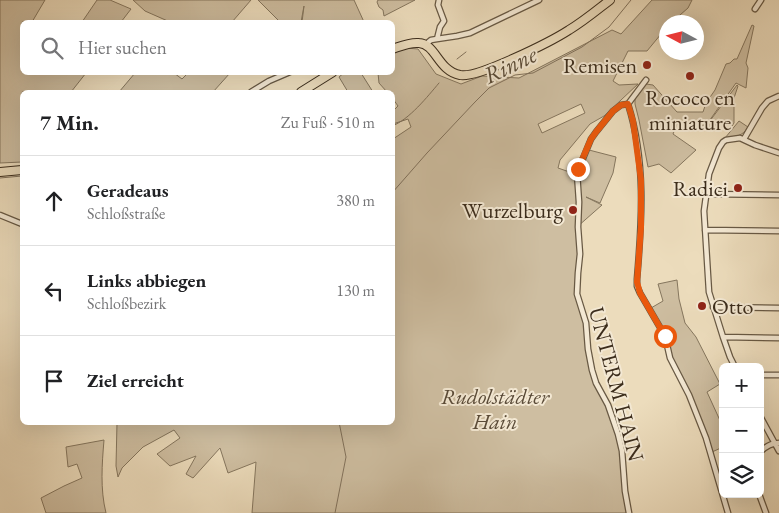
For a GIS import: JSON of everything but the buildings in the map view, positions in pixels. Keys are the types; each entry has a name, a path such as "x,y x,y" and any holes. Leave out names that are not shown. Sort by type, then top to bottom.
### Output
{"main road":[{"path":"395,48 419,43 430,49 440,63 448,70 458,75 474,74 488,70 560,35 580,23 610,0"},
{"path":"304,90 329,75"},
{"path":"0,172 20,170"}],"street":[{"path":"437,38 444,21 438,5 439,0"},
{"path":"425,45 437,38 470,33 539,0"},
{"path":"756,9 760,0"},
{"path":"254,90 283,75"},
{"path":"646,80 628,104 633,121 641,180 641,227 637,286 665,336 670,358 689,395 706,438 728,513"},
{"path":"744,139 762,108 768,101 777,98"},
{"name":"UNTERM HAIN","path":"628,104 621,105 613,111 596,132 591,139 577,173 580,254 577,294 586,323 592,370 596,383 608,405 620,442 629,513"},
{"path":"733,363 709,292 704,211 708,174 723,142 736,138 744,139 764,149 779,153"},
{"path":"706,194 779,194"},
{"path":"0,215 20,223"},
{"path":"705,230 779,231"},
{"path":"713,307 779,308"},
{"path":"723,337 779,338"},
{"path":"764,375 779,375"},
{"path":"764,422 777,443 779,451"},
{"path":"764,448 777,443"},
{"path":"760,498 766,513"}],"green space":[{"path":"0,0 45,0 33,20 20,20 20,75 84,75 73,90 20,90 20,162 0,163"},
{"path":"97,0 110,0 131,9 123,20 83,20"},
{"path":"133,0 251,0 234,20 165,20 145,11"},
{"path":"258,0 354,0 363,20 302,20 304,6 301,20 278,20"},
{"path":"378,0 415,0 384,16 383,10 377,2"},
{"name":"Rudolstädter Hain","path":"652,0 692,0 688,8 680,15 659,15 659,36 647,51 628,51 613,81 619,85 638,84 604,116 590,124 560,160 558,168 578,175 589,150 616,157 613,173 600,203 586,197 602,205 577,227 579,253 576,295 583,316 589,359 620,448 627,513 252,513 256,462 228,473 220,448 193,478 186,474 196,456 170,466 157,454 180,438 174,430 143,447 122,468 118,477 116,466 117,425 395,425 395,138 411,127 408,119 395,123 395,109 398,106 395,102 395,90 385,90 379,83 378,75 395,75 395,52 406,48 418,49 436,74 461,84 482,76 519,78 612,30 621,34","holes":["581,104 585,113 542,133 538,124"]},
{"path":"752,25 754,26 746,63 748,68 746,88 736,83 707,124 696,128 678,122 673,134 696,150 671,173 659,164 648,167 635,99 646,84 653,85 677,112 703,112 726,64 737,59"},
{"path":"133,75 177,75 182,79 186,75 228,75 215,90 121,90"},
{"path":"341,75 362,75 372,90 347,90 339,77"},
{"path":"737,85 734,98 734,123 732,126 721,120 710,130 706,126"},
{"path":"739,121 748,127 746,130 738,136 725,138"},
{"path":"677,280 679,299 685,323 696,337 719,382 719,385 707,392 719,418 719,449 712,452 708,437 672,358 667,336 651,308 663,301 658,284"},
{"path":"104,440 102,486 106,513 46,513 41,498 82,478 77,464 68,467 66,447"}],"waterway":[{"name":"Rinne","path":"395,190 489,88 515,75 533,73 582,47 609,27 631,0"},
{"name":"Rinne","path":"457,59 466,52"},
{"name":"Rinne","path":"395,124 405,119 439,83"},
{"name":"Rinne","path":"0,178 20,176"},
{"path":"335,513 346,457 340,425"}],"place":[{"name":"Remisen","path":"647,65"},
{"name":"Rococo en miniature","path":"690,76"},
{"name":"Radici","path":"738,188"},
{"name":"Wurzelburg","path":"573,210"},
{"name":"Otto","path":"702,306"}],"route":[{"path":"578,169 596,132 613,111 621,105 628,104 633,121 641,180 642,204 637,286 665,336"}]}
